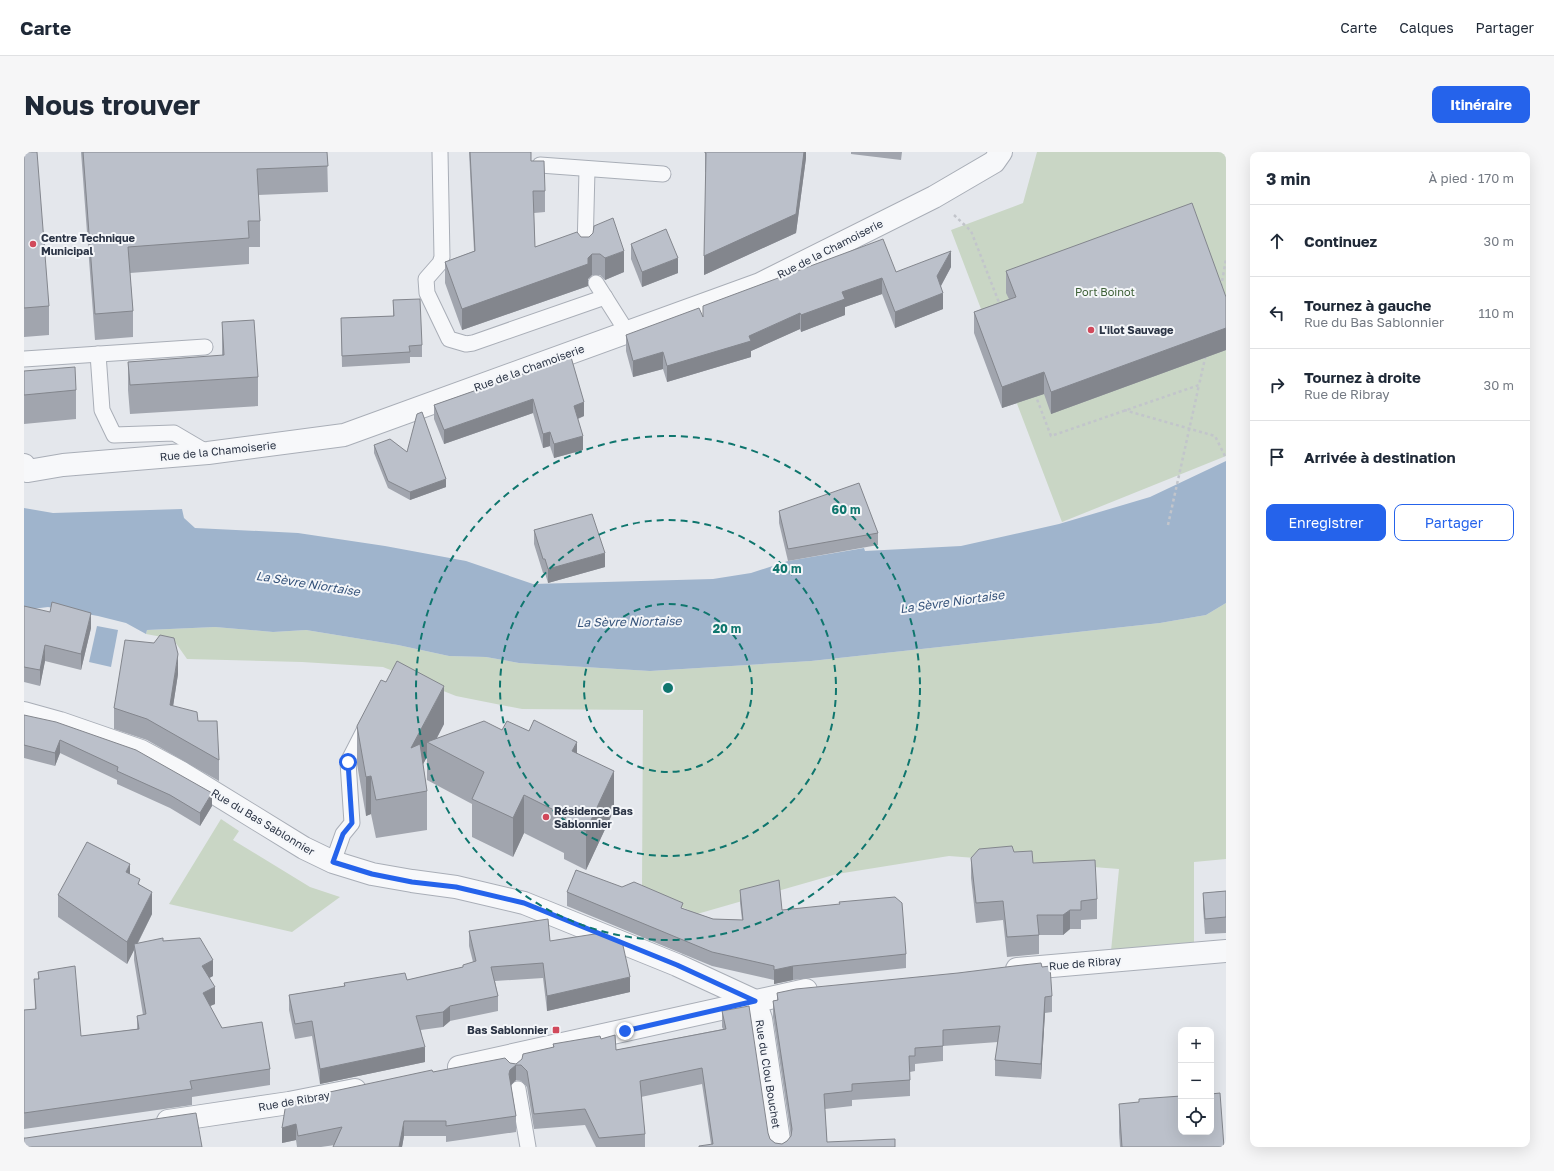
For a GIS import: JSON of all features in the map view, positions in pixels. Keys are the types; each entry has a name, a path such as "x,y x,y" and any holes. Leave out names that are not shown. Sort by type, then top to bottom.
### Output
{"street":[{"name":"Rue de la Chamoiserie","path":"25,469 208,453 344,435 760,284 934,197 994,162 1002,152"},
{"name":"Rue du Bas Sablonnier","path":"24,714 74,727 141,751 182,773 304,848 333,862 372,874 412,882 456,887 524,903 677,965 755,1001"},
{"name":"Rue de Ribray","path":"997,971 1226,951"},
{"path":"442,1071 513,1064 755,1001 794,992 823,988"},
{"name":"Rue du Clou Bouchet","path":"755,1001 761,1019 780,1147"},
{"name":"Rue de Ribray","path":"149,1123 289,1103 372,1086"}],"lane":[{"path":"440,152 442,256 440,263 426,279 427,292 449,339 466,344 473,343 605,297"},
{"path":"540,165 587,170 663,174"},
{"path":"585,250 587,170"},
{"path":"596,283 628,332"},
{"path":"24,359 206,347"},
{"path":"98,354 102,410 114,435 174,433 208,453"},
{"path":"333,862 343,834 352,823 348,762 374,711"},
{"path":"518,1089 528,1147"}],"path":[{"path":"934,197 971,231 1003,312"},
{"path":"1220,291 1226,259"},
{"path":"1168,525 1206,354"},
{"path":"1034,392 1051,436 1199,385"},
{"path":"1124,410 1215,436 1226,458"}],"green space":[{"name":"Port Boinot","path":"1037,152 1226,152 1226,456 1062,522 951,230 1023,203"},
{"path":"1226,603 1226,859 1194,862 1194,948 1111,951 1119,869 949,856 837,874 697,914 642,889 643,710 522,709 456,696 383,667 302,662 187,659 173,639 146,634 147,630 215,627 273,632 306,630 398,645 449,656 486,657 519,663 650,671 811,661 1160,623 1206,615"},
{"path":"221,819 239,831 233,840 310,887 340,897 292,932 169,904"}],"water":[{"name":"La Sèvre Niortaise","path":"1226,461 1226,603 1206,615 1160,623 811,661 650,671 519,663 486,657 449,656 398,645 306,630 273,632 215,627 147,630 146,634 126,623 98,616 48,607 24,610 24,508 53,513 182,509 184,518 195,528 298,533 385,546 466,561 533,584 713,579 751,573 788,561 864,548 865,551 961,546 1059,524 1150,497"},
{"path":"97,626 118,630 111,667 89,662"}],"building":[{"name":"Centre Technique Municipal","path":"24,152 37,152 49,306 24,308"},
{"path":"83,152 327,152 328,166 257,169 260,221 248,221 249,238 128,247 133,311 95,314"},
{"path":"470,152 531,152 531,161 544,161 545,191 533,191 535,247 577,232 581,237 589,237 593,233 594,226 613,218 624,251 605,258 600,254 592,254 588,258 588,264 462,309 445,262 475,251"},
{"path":"705,152 804,152 796,214 704,256"},
{"path":"1192,203 1226,297 1226,328 1051,392 1044,372 1002,387 974,312 1016,297 1006,271"},
{"path":"666,229 678,258 642,272 631,244"},
{"path":"883,239 896,272 951,251 937,276 943,293 895,312 882,278 842,292 845,299 801,315 800,313 749,336 751,341 667,366 663,352 633,361 626,335 699,308 703,317 703,306"},
{"path":"420,299 422,345 409,346 410,352 342,356 341,318 394,316 393,300"},
{"path":"254,320 258,377 130,385 128,362 224,355 222,322"},
{"path":"571,357 584,402 574,406 583,436 554,444 550,432 543,434 533,399 444,430 434,405"},
{"path":"75,367 76,390 24,395 24,371"},
{"path":"422,412 446,479 410,492 388,481 374,445 390,439 407,452 417,414"},
{"path":"859,483 878,533 788,549 779,511"},
{"path":"592,514 605,553 548,569 545,559 543,559 534,530"},
{"path":"52,602 91,613 81,654 45,645 40,670 24,667 24,606 50,612"},
{"path":"160,635 174,638 178,654 170,705 197,712 198,721 217,721 219,760 147,719 114,708 125,640 154,643"},
{"path":"397,661 444,686 411,748 420,744 427,791 376,800 371,776 366,777 357,726 381,680 386,682"},
{"path":"24,715 56,722 136,750 212,793 200,813 170,795 117,771 118,767 60,740 55,753 24,745"},
{"path":"534,720 577,742 572,751 614,771 586,831 564,821 566,816 524,795 513,818 472,799 484,772 427,742 484,721 502,730 507,721 529,731"},
{"path":"87,842 130,864 126,872 140,879 138,884 152,892 127,942 58,895"},
{"path":"1012,846 1014,852 1032,851 1033,863 1095,860 1097,899 1081,901 1081,910 1070,910 1063,915 1037,915 1039,935 1007,937 1003,901 976,903 971,858 979,849"},
{"path":"576,870 622,887 634,882 683,903 681,908 713,919 743,920 740,890 779,880 782,910 840,904 839,902 895,897 902,903 906,954 793,966 774,970 774,966 712,952 567,892"},
{"path":"1226,891 1226,917 1205,919 1203,893"},
{"path":"548,919 550,941 601,933 622,941 630,977 547,996 543,963 491,967 498,996 450,1006 443,1012 416,1016 425,1047 320,1069 312,1021 295,1024 289,995 345,986 344,983 405,973 407,980 463,967 463,965 476,961 469,931"},
{"path":"163,938 163,941 200,938 213,960 202,966 215,987 203,993 222,1028 262,1022 270,1069 190,1081 192,1089 24,1113 24,1010 36,1009 34,979 39,979 38,972 75,966 81,1036 139,1029 137,1016 146,1014 134,944"},
{"path":"1041,963 1042,967 1050,966 1052,996 1045,997 1041,1064 995,1060 1000,1026 943,1030 943,1046 915,1048 915,1056 909,1056 910,1080 852,1084 852,1091 824,1094 827,1142 895,1139 895,1147 699,1147 713,1144 702,1068 640,1081 645,1134 599,1138 585,1109 534,1114 527,1071 521,1065 516,1065 510,1070 509,1074 516,1116 446,1126 446,1121 404,1121 399,1147 333,1147 342,1127 298,1136 296,1124 282,1128 286,1103 325,1096 325,1093 432,1070 433,1072 505,1058 510,1063 516,1064 522,1059 523,1054 554,1047 553,1044 600,1036 601,1039 615,1035 616,1050 726,1029 722,1011 749,1006 768,1133 770,1139 775,1143 782,1144 791,1136 792,1129 773,1001 778,1000 777,993 796,989"},
{"path":"1220,1093 1224,1147 1122,1147 1119,1104 1139,1102 1139,1099 1178,1096 1178,1135 1214,1135 1214,1094"},
{"path":"196,1113 202,1147 24,1147 24,1138"}],"place":[{"name":"Centre Technique Municipal","path":"33,244"},
{"name":"L'ilot Sauvage","path":"1091,330"},
{"name":"Résidence Bas Sablonnier","path":"546,817"},
{"name":"Bas Sablonnier","path":"556,1030"}],"route":[{"path":"348,762 352,823 343,834 333,862 372,874 412,882 456,887 524,903 677,965 755,1001 625,1031"}]}
